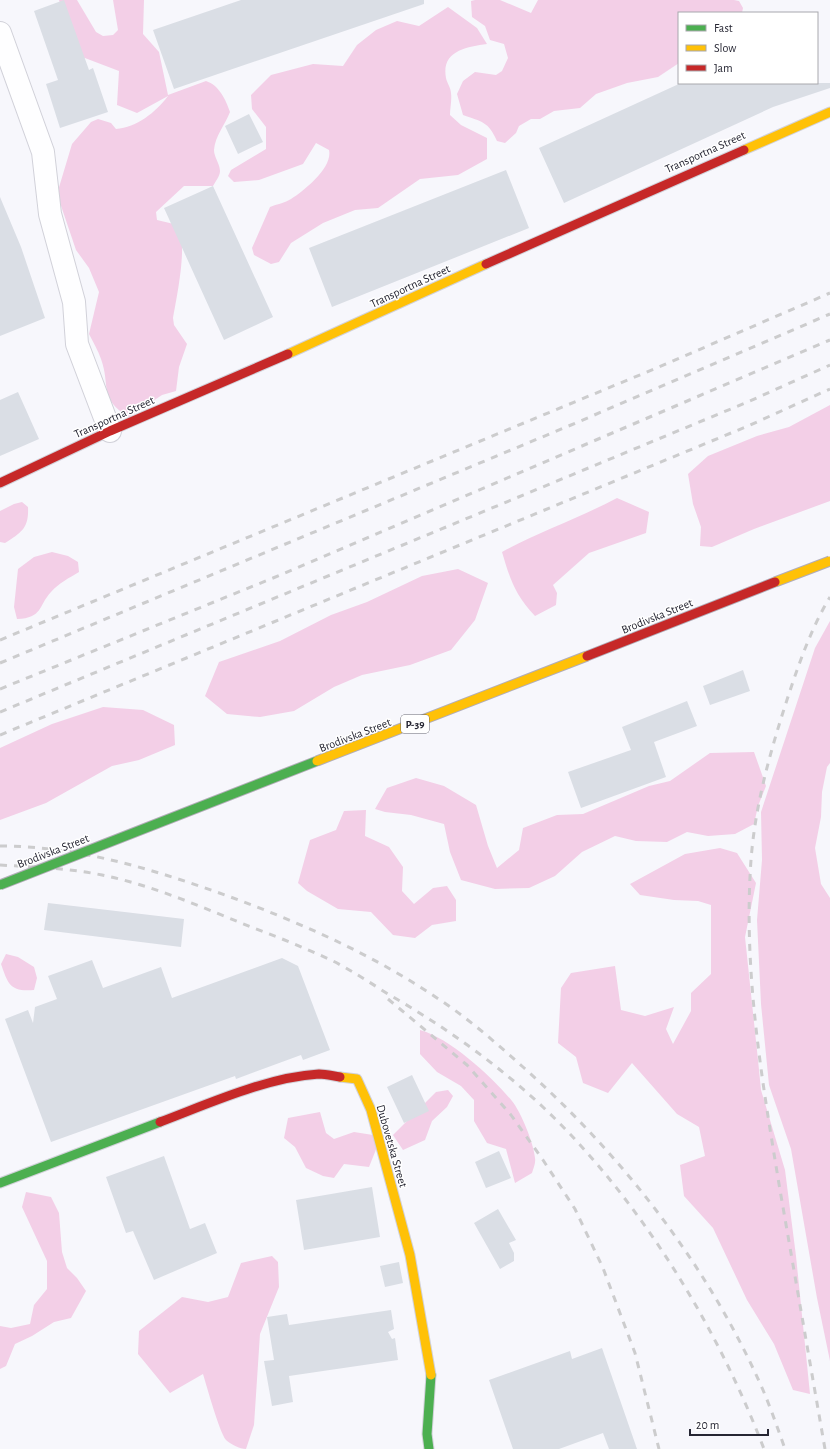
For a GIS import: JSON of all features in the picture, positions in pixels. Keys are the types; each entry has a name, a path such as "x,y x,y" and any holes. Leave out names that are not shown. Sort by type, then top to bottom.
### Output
{"street":[{"path":"0,33 43,152 50,214 74,302 77,344 110,431"},
{"name":"Transportna Street","path":"0,483 110,431 323,339 561,229 830,112"},
{"name":"Brodivska Street","path":"0,885 830,561"},
{"name":"Dubovetska Street","path":"0,1183 237,1093 292,1078 320,1074 357,1079 371,1110 410,1255 431,1369 427,1434 429,1449"}],"shaded area":[{"path":"59,0 77,0 96,32 103,36 113,35 118,30 113,0 144,0 143,34 159,52 168,95 206,81 218,89 230,112 218,135 215,145 214,153 220,173 213,186 184,186 156,212 157,220 178,225 181,233 181,270 173,318 174,325 187,344 179,367 176,391 162,395 129,417 119,410 109,398 101,359 89,334 99,292 89,268 76,250 57,194 72,144 91,122 98,119 111,123 116,129 124,128 145,118 168,96 137,113 117,105 119,71 77,55"},
{"path":"500,0 531,13 538,0 734,0 739,1 743,8 742,12 678,12 678,64 658,77 627,83 596,94 580,108 554,111 540,119 531,119 519,126 516,133 505,143 497,141 491,129 484,123 463,115 457,94 463,81 475,72 496,75 502,71 508,58 504,44 490,40 485,26 472,17 471,1"},
{"path":"448,7 477,28 487,44 463,49 457,52 451,56 445,69 446,78 451,91 450,115 461,125 487,138 487,159 458,175 420,179 378,208 355,210 323,223 291,243 279,262 271,264 254,255 252,248 270,207 289,200 317,178 327,164 329,150 316,143 303,164 259,180 234,182 228,176 231,170 266,149 266,127 252,109 251,95 271,75 313,64 343,66 357,45 376,30 397,21 419,26"},
{"path":"830,405 830,501 754,529 712,547 700,546 701,527 693,504 688,474 708,456 757,436 789,427"},
{"path":"617,498 649,512 646,533 589,553 553,585 557,593 556,605 535,616 518,594 502,552"},
{"path":"22,502 28,507 26,525 20,532 5,543 0,542 0,511"},
{"path":"52,552 68,556 78,562 79,572 54,589 36,614 17,619 14,607 18,569 34,557"},
{"path":"458,569 488,583 475,620 451,650 410,665 362,675 334,687 294,711 260,717 227,714 205,696 219,662 280,641 331,615 367,602 422,576"},
{"path":"830,621 830,763 827,767 822,792 821,817 815,848 821,884 830,898 830,1361 817,1298 791,1149 769,1085 761,1004 757,920 762,860 761,812 815,648"},
{"path":"103,707 143,710 174,725 175,745 139,760 112,766 46,803 0,820 0,748 52,724"},
{"path":"754,752 766,786 758,806 754,824 735,834 708,836 687,832 667,842 636,841 615,836 582,852 555,876 529,888 495,889 461,880 450,852 444,824 411,815 385,812 375,809 387,788 416,778 444,786 476,805 488,846 497,868 519,850 523,828 557,815 583,814 649,786 670,781 710,753"},
{"path":"366,810 365,836 389,847 403,867 402,891 414,904 433,888 447,886 456,900 456,921 432,925 415,938 393,935 371,912 338,909 307,891 298,883 310,840 336,830 344,811"},
{"path":"720,848 737,853 756,883 745,937 761,1090 785,1170 796,1256 810,1394 793,1390 774,1344 747,1300 713,1228 684,1196 680,1165 705,1156 699,1127 677,1114 632,1063 608,1093 583,1083 576,1057 558,1043 561,988 571,973 615,966 621,1010 645,1016 674,1007 666,1029 673,1044 691,1011 691,993 711,974 711,905 698,901 674,900 640,895 630,884 685,854"},
{"path":"6,954 18,957 34,967 37,978 34,990 20,990 8,982 1,964"},
{"path":"420,1030 432,1034 444,1041 470,1060 504,1091 516,1106 530,1137 534,1152 535,1164 532,1173 515,1183 506,1149 487,1143 474,1121 474,1100 461,1086 437,1072 420,1054"},
{"path":"448,1090 453,1096 447,1107 432,1121 425,1140 403,1150 393,1135 436,1092"},
{"path":"320,1112 326,1133 334,1139 354,1132 373,1135 377,1147 369,1167 344,1164 334,1178 323,1176 306,1168 295,1147 284,1138 288,1118"},
{"path":"26,1192 51,1197 59,1213 62,1252 67,1268 77,1278 86,1291 71,1318 54,1322 32,1336 15,1344 6,1366 0,1369 0,1326 11,1328 30,1324 34,1305 47,1289 47,1261 22,1207"},
{"path":"272,1256 278,1262 279,1287 260,1334 254,1425 246,1449 244,1449 230,1443 223,1435 203,1374 170,1393 138,1354 139,1331 182,1297 208,1302 228,1297 241,1263"}],"building":[{"path":"64,0 89,70 93,68 108,112 60,128 46,84 58,80 34,11"},
{"path":"241,0 424,0 424,4 174,89 153,30"},
{"path":"830,83 830,88 773,107 564,203 539,148 679,84"},
{"path":"249,114 263,142 238,154 225,126"},
{"path":"506,170 529,228 332,307 309,248"},
{"path":"213,186 273,317 224,340 164,208"},
{"path":"0,197 21,247 45,318 0,336"},
{"path":"18,392 39,439 0,456 0,400"},
{"path":"743,670 750,691 710,705 703,686"},
{"path":"687,701 697,726 654,742 666,777 581,808 568,772 631,750 622,727"},
{"path":"48,903 184,919 181,947 44,930"},
{"path":"282,958 298,966 330,1050 303,1060 301,1055 236,1079 235,1076 51,1142 5,1019 28,1010 33,1023 35,1007 57,999 48,976 92,960 103,988 161,967 172,998"},
{"path":"412,1075 429,1111 404,1123 387,1087"},
{"path":"499,1151 511,1178 486,1188 475,1162"},
{"path":"164,1156 190,1229 205,1223 217,1253 154,1280 133,1231 126,1233 106,1177"},
{"path":"372,1187 380,1237 304,1250 296,1200"},
{"path":"498,1209 516,1240 509,1243 514,1253 514,1261 500,1269 474,1223"},
{"path":"399,1262 403,1283 385,1287 380,1266"},
{"path":"391,1310 394,1329 388,1332 392,1339 395,1338 398,1360 289,1376 293,1402 272,1406 264,1361 274,1360 267,1317 287,1314 289,1325"},
{"path":"602,1348 637,1449 609,1449 603,1433 559,1449 513,1449 489,1380 570,1351 572,1359"}],"railway":[{"path":"0,640 659,367 830,293"},
{"path":"0,663 571,425 830,314"},
{"path":"0,689 273,578 830,340"},
{"path":"0,712 750,401 830,365"},
{"path":"0,735 748,426 830,389"},
{"path":"825,1449 780,1190 761,1067 752,984 749,902 753,840 759,801 768,763 799,664 816,623 830,597"},
{"path":"0,846 58,850 114,861 170,876 225,895 280,916 361,953 412,982 460,1014 503,1049 560,1101 629,1176 660,1216 690,1257 717,1300 741,1344 763,1390 785,1449"},
{"path":"0,865 64,869 102,875 121,879 159,891 196,905 291,943 338,964 437,1024 484,1057 550,1113 570,1134 629,1204 657,1243 706,1323 747,1407 764,1449"},
{"path":"388,999 467,1065 511,1115 575,1209 603,1268 635,1353 659,1449"}],"traffic: fast":[{"path":"0,885 317,761"},
{"path":"0,1183 160,1122"},
{"path":"429,1449 427,1434 431,1375"}],"traffic: slow":[{"path":"744,150 830,112"},
{"path":"288,354 486,264"},
{"path":"775,582 830,561"},
{"path":"317,761 587,656"},
{"path":"340,1077 357,1079 371,1110 410,1255 431,1375"}],"traffic: jam":[{"path":"486,264 744,150"},
{"path":"0,483 110,431 288,354"},
{"path":"587,656 775,582"},
{"path":"160,1122 238,1092 279,1080 319,1074 340,1077"}]}
